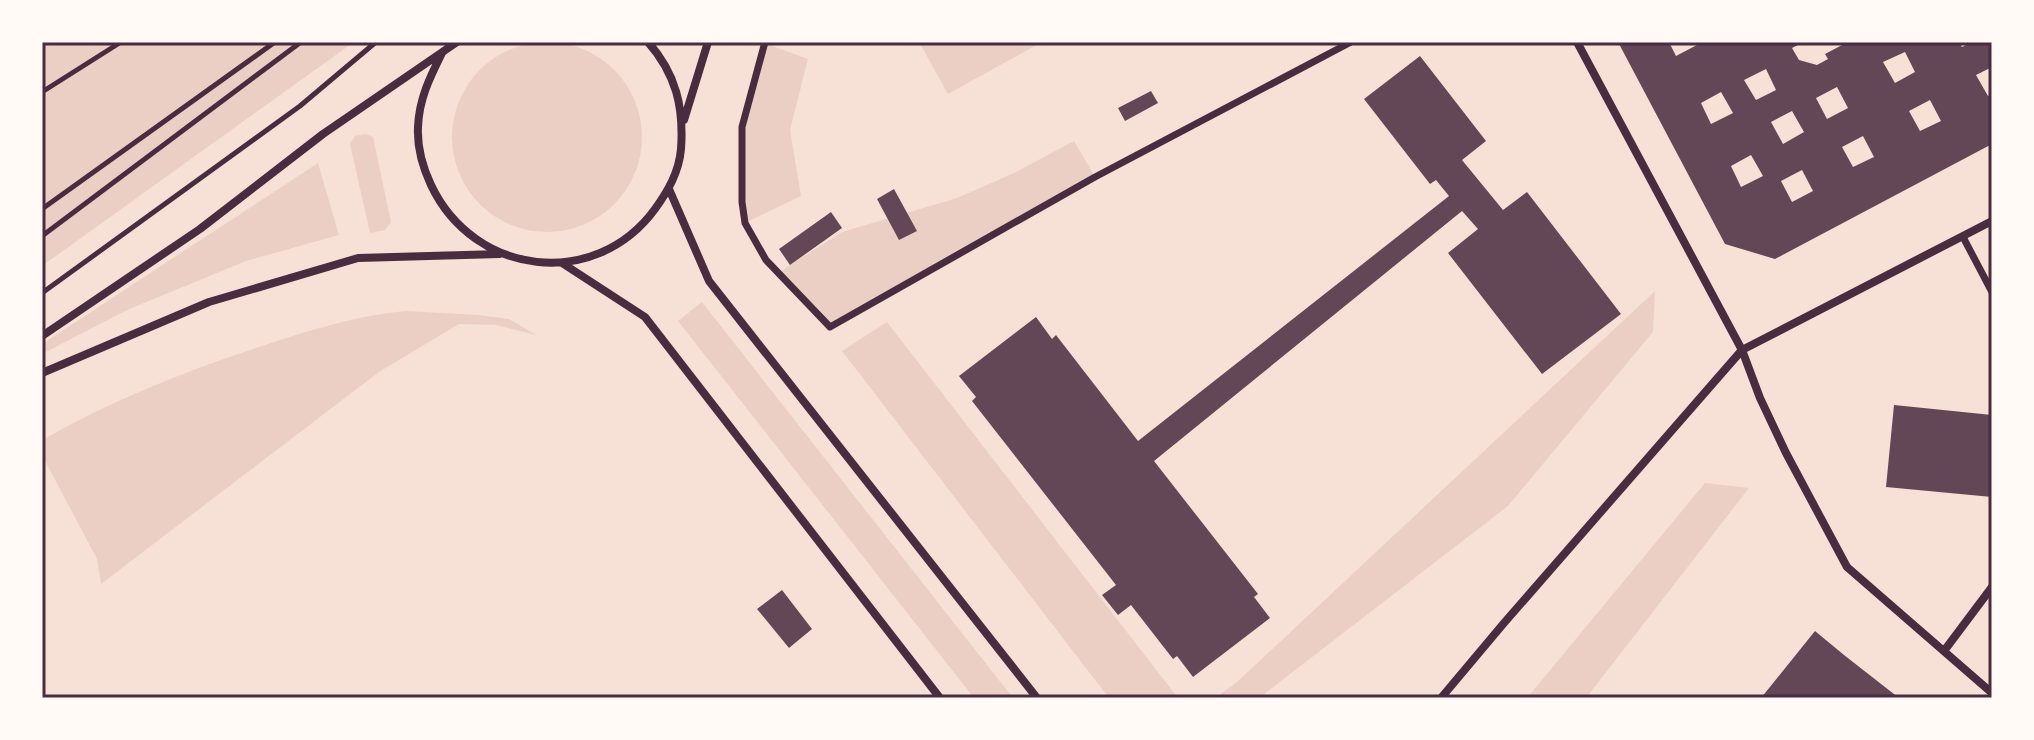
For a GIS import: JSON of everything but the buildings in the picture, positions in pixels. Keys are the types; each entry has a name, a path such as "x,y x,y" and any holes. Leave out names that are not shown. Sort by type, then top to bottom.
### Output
{"street":[{"path":"42,336 200,229 323,134 457,42"},
{"path":"648,42 661,57 677,89 683,124"},
{"path":"42,373 209,302 358,258 501,254 531,262 562,263 606,251 643,225 669,189 680,158 683,124 708,42"},
{"path":"765,42 742,127 745,223 766,260 830,327 1095,177 1351,42"},
{"path":"1577,42 1742,350 1786,453 1847,567 1992,693"},
{"path":"442,53 424,88 418,128 423,167 440,204 467,233 501,254"},
{"path":"669,189 709,281 1037,698"},
{"path":"1441,698 1742,350 1992,221"},
{"path":"1963,237 1992,292"},
{"path":"562,263 645,317 940,698"},
{"path":"1944,651 1992,587"}],"path":[{"path":"42,92 121,42"},
{"path":"42,209 275,42"},
{"path":"42,236 301,42"},
{"path":"42,293 300,106 376,42"}],"shaded area":[{"path":"42,42 354,42 42,266"},
{"path":"547,42 583,49 614,70 635,101 642,137 635,173 614,204 583,225 547,232 511,225 480,204 459,173 452,137 459,101 480,70 511,49"},
{"path":"919,42 1042,42 948,94"},
{"path":"764,43 808,59 790,130 801,196 745,223 742,127"},
{"path":"366,134 373,137 391,222 385,230 370,233 350,144 355,136"},
{"path":"1074,141 1095,177 830,327 781,271 842,232 957,198 1014,173"},
{"path":"318,163 339,235 246,261 127,310 42,354 42,344"},
{"path":"1655,291 1653,332 1508,506 1259,698 1215,698 1237,682"},
{"path":"702,302 1013,698 974,698 678,321"},
{"path":"405,311 509,319 536,335 496,325 459,324 379,372 101,584 97,559 42,455 42,440 122,399 234,355 333,324"},
{"path":"887,322 1178,698 1109,698 842,351"},
{"path":"1705,483 1749,488 1586,698 1527,698"}]}
